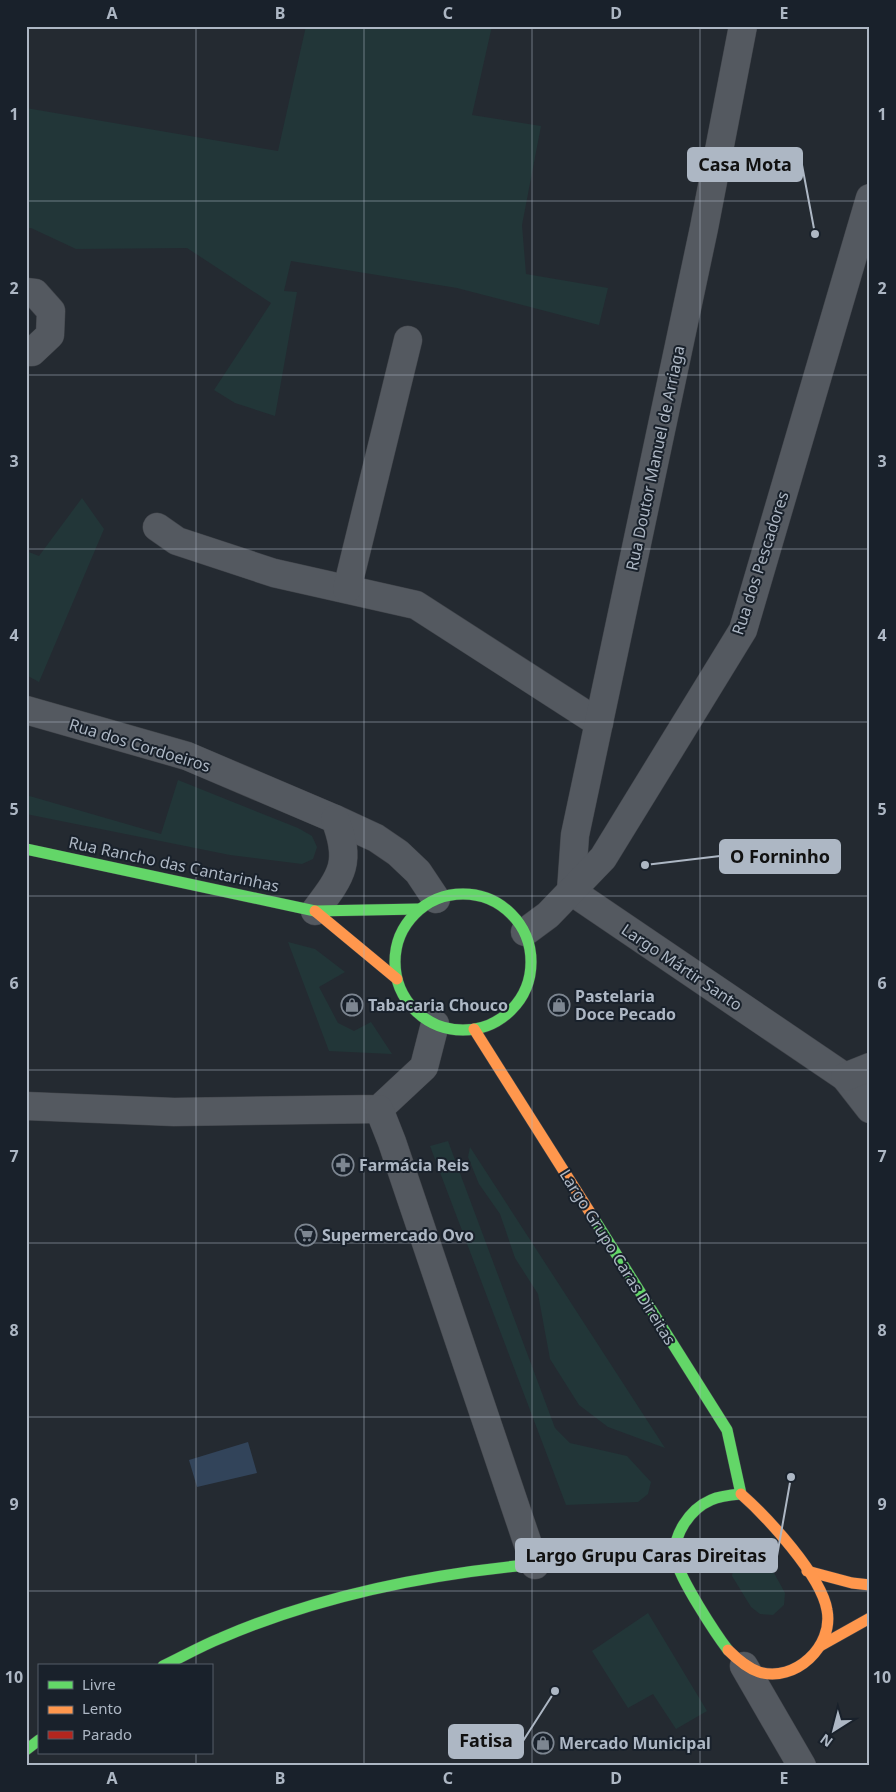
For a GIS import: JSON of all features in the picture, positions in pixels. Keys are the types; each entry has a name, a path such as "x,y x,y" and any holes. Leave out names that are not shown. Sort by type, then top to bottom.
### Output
{"street":[{"name":"Rua Doutor Manuel de Arriaga","path":"572,891 576,834 704,228 743,26"},
{"name":"Rua dos Pescadores","path":"572,891 603,858 742,630 870,198"},
{"path":"26,292 35,293 51,311 50,335 32,352 26,352"},
{"path":"347,589 408,340"},
{"path":"157,527 177,541 274,573 416,605 599,723"},
{"name":"Rua dos Cordoeiros","path":"26,710 187,756 336,818"},
{"path":"336,818 376,838 398,853 418,872 427,904"},
{"path":"315,911 335,884 344,862 344,842 336,818"},
{"name":"Rua Rancho das Cantarinhas","path":"26,849 315,911 427,904"},
{"path":"525,932 548,914 572,891"},
{"name":"Largo Mártir Santo","path":"572,891 845,1077 870,1109"},
{"path":"456,894 483,897 496,902 513,915 525,932 531,953 531,974 524,994 511,1011 494,1023 474,1029 454,1030 435,1024 418,1013 405,997 397,979 395,959 398,940 407,923 427,904 456,894"},
{"name":"Rua Rancho das Cantarinhas","path":"315,911 397,979"},
{"path":"26,1106 174,1112 379,1109 424,1067 435,1024"},
{"name":"Largo Grupo Caras Direitas","path":"474,1029 727,1430 741,1494"},
{"path":"845,1077 870,1067"},
{"path":"379,1109 535,1565"},
{"path":"744,1666 762,1673 794,1670 808,1660 820,1646 827,1630 826,1605 806,1571 759,1508 741,1494 727,1495 702,1504 676,1538 676,1557 698,1602 728,1652 744,1666 802,1766"},
{"path":"167,1664 256,1624 329,1601 483,1570 601,1558 676,1557"},
{"path":"806,1571 852,1583 870,1585"},
{"path":"820,1646 870,1618"},
{"path":"26,1750 38,1741"}],"green space":[{"path":"306,26 492,26 472,115 541,126 522,225 526,274 608,288 599,325 457,288 291,261 284,291 297,292 275,416 235,403 214,390 271,303 187,248 76,249 31,228 26,228 26,108 278,151"},
{"path":"82,498 104,529 39,682 26,675 26,551 39,556"},
{"path":"178,780 298,828 312,836 317,847 313,859 302,864 230,855 26,814 26,795 161,834"},
{"path":"288,942 315,949 345,972 319,987 338,1023 354,1031 371,1022 392,1054 329,1051"},
{"path":"448,1141 555,1428 570,1443 627,1456 651,1482 648,1494 638,1502 566,1505 430,1146"},
{"path":"470,1147 665,1448 608,1427 579,1405 550,1359 538,1294 515,1258 500,1214 479,1184 468,1157"},
{"path":"744,1553 756,1553 767,1560 785,1593 784,1605 773,1615 760,1614 751,1607 732,1576 734,1563"},
{"path":"648,1613 707,1711 676,1729 653,1694 628,1708 592,1651"}],"water":[{"path":"248,1442 257,1473 197,1487 189,1460"}],"traffic: fast":[{"path":"26,849 315,911 419,909"},
{"path":"463,894 489,899 511,914 526,936 531,962 526,988 511,1010 489,1025 463,1030 437,1025 415,1010 400,988 395,962 400,936 415,914 437,899 463,894"},
{"path":"591,1214 727,1430 741,1494"},
{"path":"728,1650 684,1580 676,1560 675,1551 679,1533 696,1510 714,1499 741,1494"},
{"path":"167,1664 214,1641 260,1623 340,1597 382,1587 465,1572 549,1563"},
{"path":"26,1750 38,1741"}],"traffic: slow":[{"path":"315,911 397,979"},
{"path":"474,1029 591,1214"},
{"path":"728,1650 746,1666 759,1672 773,1674 786,1672 798,1667 809,1659 818,1648 828,1623 823,1596 815,1580 792,1548 765,1517 741,1494"},
{"path":"807,1571 852,1583 870,1585"},
{"path":"820,1646 870,1618"}],"traffic: jam":[{"path":"549,1563 676,1557"}],"place":[{"name":"Casa Mota","path":"815,234"},
{"name":"O Forninho","path":"645,865"},
{"name":"Tabacaria Chouco","path":"352,1005"},
{"name":"Pastelaria Doce Pecado","path":"559,1005"},
{"name":"Farmácia Reis","path":"343,1165"},
{"name":"Supermercado Ovo","path":"306,1235"},
{"name":"Largo Grupu Caras Direitas","path":"791,1477"},
{"name":"Fatisa","path":"555,1691"},
{"name":"Mercado Municipal","path":"543,1743"}]}
